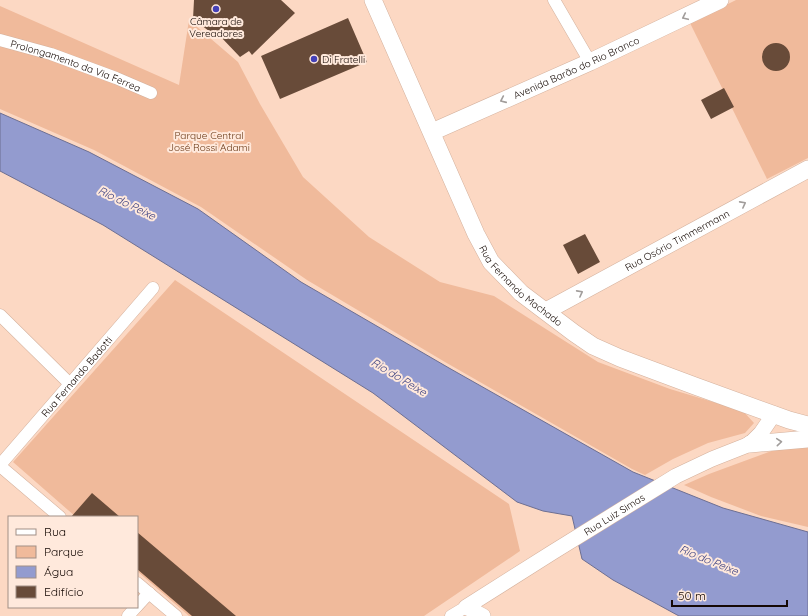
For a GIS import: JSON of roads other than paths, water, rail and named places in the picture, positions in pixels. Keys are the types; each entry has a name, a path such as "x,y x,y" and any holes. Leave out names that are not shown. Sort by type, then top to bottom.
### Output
{"main road":[{"name":"Rua Fernando Machado","path":"373,0 476,234 491,262 521,293 593,346 620,358 789,420 808,425"},
{"name":"Avenida Barão do Rio Branco","path":"432,132 590,62 720,0"},
{"name":"Rua Osório Timmermann","path":"546,311 808,169"},
{"path":"750,444 808,439"}],"street":[{"path":"554,0 590,62"},
{"name":"Prolongamento da Via Ferrea","path":"0,40 51,54 116,78 151,93"},
{"name":"Rua Fernando Badotti","path":"0,466 153,288"},
{"path":"0,315 70,384"},
{"name":"Rua Luiz Simas","path":"451,616 676,476 712,459 750,444 761,433 774,414"},
{"path":"0,466 59,516"},
{"path":"138,584 176,616"},
{"path":"138,604 149,593"},
{"path":"466,607 483,616"},
{"path":"128,616 134,608"}],"water":[{"name":"Rio do Peixe","path":"0,113 89,152 198,209 301,282 633,472 723,508 808,532 808,616 679,616 613,580 582,559 572,516 543,511 517,502 373,393 103,225 0,171"}],"place":[{"name":"Câmara de Vereadores","path":"216,9"},
{"name":"Di Fratelli","path":"314,59"}],"park label":[{"name":"Parque Central José Rossi Adami","path":"209,140"}]}
